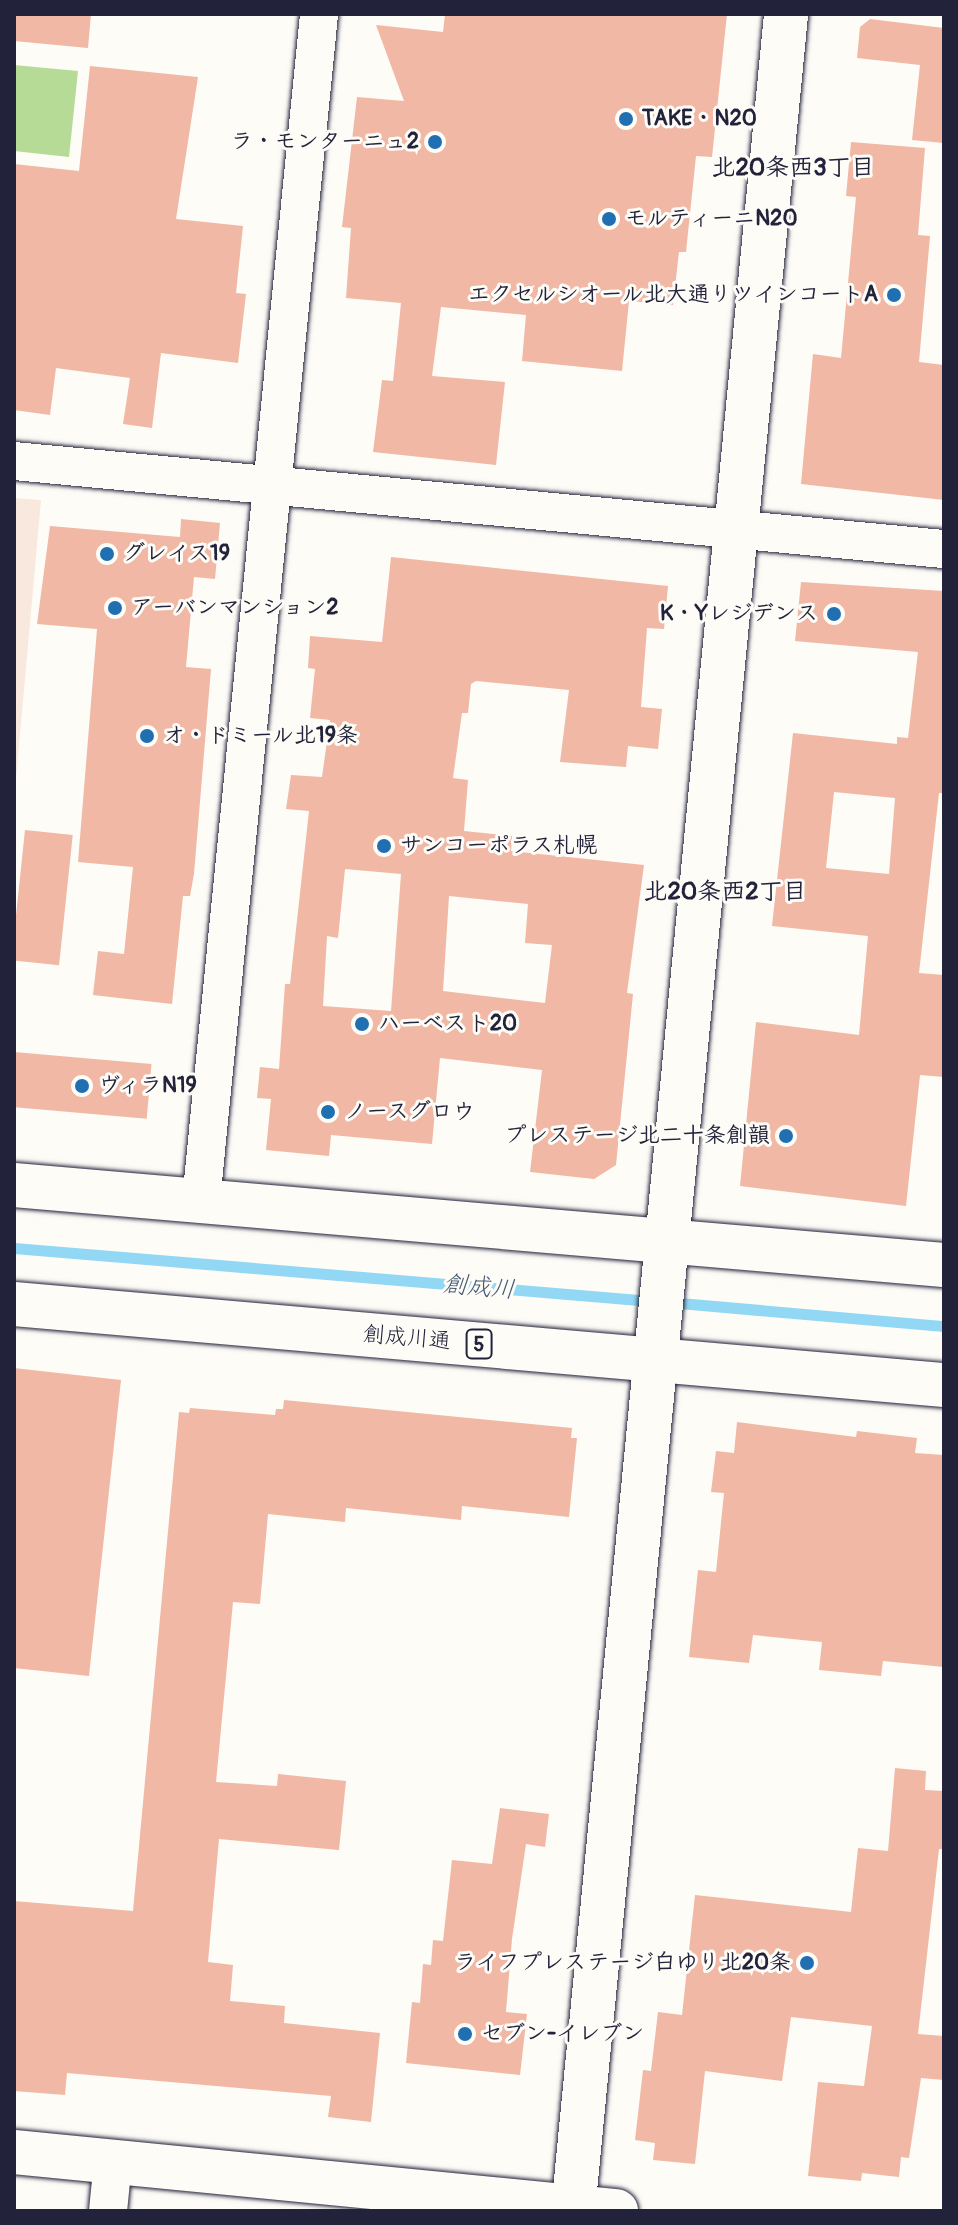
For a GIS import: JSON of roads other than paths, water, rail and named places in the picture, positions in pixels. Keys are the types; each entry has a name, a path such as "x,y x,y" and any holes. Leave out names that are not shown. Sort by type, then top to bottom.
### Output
{"main road":[{"path":"14,2152 588,2210 666,1257 786,14"},
{"path":"14,1185 201,1201 666,1257 944,1265"},
{"name":"創成川通","path":"14,1304 658,1347 944,1385"}],"street":[{"path":"201,1201 319,14"},
{"path":"14,461 944,549"},
{"path":"108,2211 113,2161"}],"waterway":[{"name":"創成川","path":"14,1248 651,1301"},
{"name":"創成川","path":"668,1302 944,1326"}],"place":[{"name":"TAKE・N20","path":"626,119"},
{"name":"ラ・モンターニュ2","path":"435,142"},
{"name":"モルティーニN20","path":"609,219"},
{"name":"エクセルシオール北大通りツインコートA","path":"894,295"},
{"name":"グレイス19","path":"107,554"},
{"name":"アーバンマンション2","path":"115,608"},
{"name":"K・Yレジデンス","path":"834,614"},
{"name":"オ・ドミール北19条","path":"147,736"},
{"name":"サンコーポラス札幌","path":"384,846"},
{"name":"ハーベスト20","path":"362,1024"},
{"name":"ヴィラN19","path":"82,1086"},
{"name":"ノースグロウ","path":"328,1112"},
{"name":"プレステージ北二十条創韻","path":"786,1136"},
{"name":"ライフプレステージ白ゆり北20条","path":"807,1963"},
{"name":"セブン-イレブン","path":"465,2034"}],"district":[{"name":"北20条西3丁目","path":"793,168"},
{"name":"北20条西2丁目","path":"725,892"}]}
